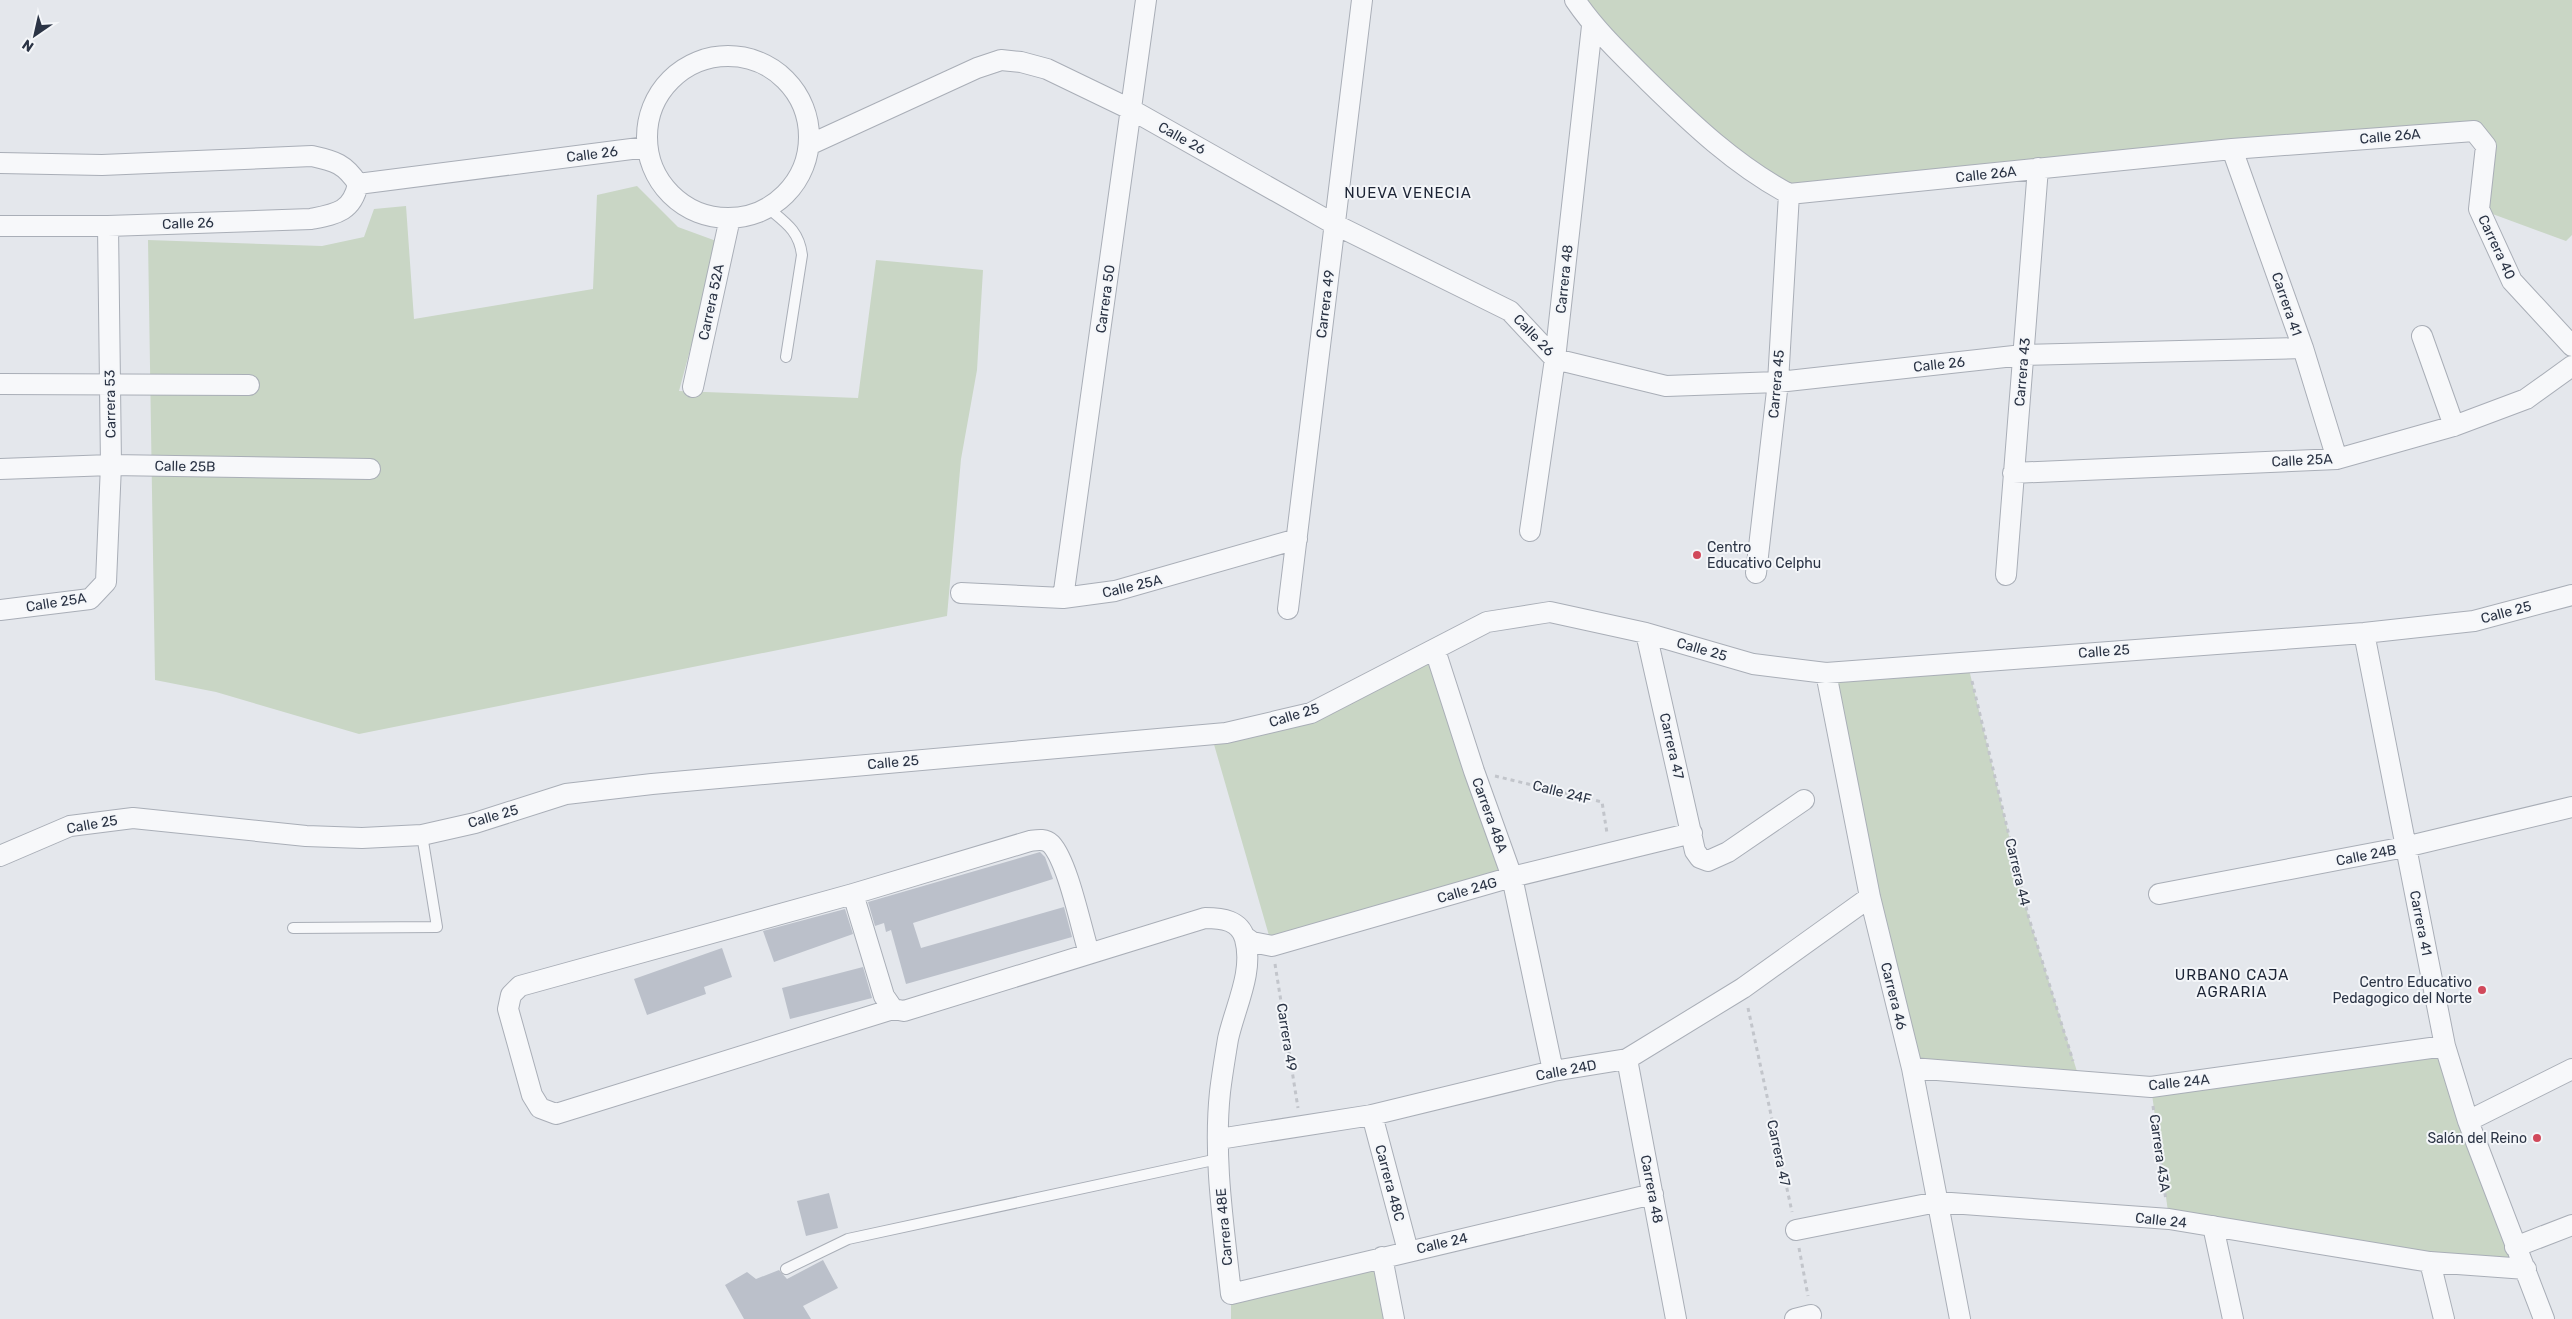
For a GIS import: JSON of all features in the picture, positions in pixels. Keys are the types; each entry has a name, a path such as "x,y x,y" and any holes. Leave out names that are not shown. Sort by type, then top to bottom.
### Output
{"street":[{"name":"Carrera 50","path":"1063,598 1146,0"},
{"name":"Carrera 49","path":"1288,609 1362,0"},
{"path":"1575,0 1592,26 1702,134 1759,178 1788,194"},
{"name":"Carrera 48","path":"1530,531 1555,359 1592,26"},
{"path":"718,56 736,56 754,60 770,68 791,86 804,109 809,127 809,145 805,164 796,182 784,197 768,208 749,215 730,218 710,216 691,209 674,198 661,183 652,166 647,146 646,128 650,110 658,94 669,80 684,68 700,60 718,56"},
{"name":"Calle 26","path":"809,145 977,68 1001,60 1021,62 1047,69 1132,110 1334,224 1510,311 1555,359 1666,386 1778,382 2023,355 2303,348"},
{"name":"Calle 26A","path":"1788,194 2232,149 2474,131"},
{"name":"Carrera 40","path":"2474,131 2486,146 2479,209 2512,281 2572,346"},
{"name":"Calle 26","path":"0,226 108,226 311,218 334,214 346,208 355,197 358,184 647,146"},
{"name":"Carrera 41","path":"2232,149 2303,348 2337,459"},
{"path":"0,163 102,165 312,156 334,161 349,170 358,184"},
{"name":"Carrera 43","path":"2006,575 2038,168"},
{"name":"Carrera 45","path":"1756,573 1778,382 1788,194"},
{"name":"Carrera 52A","path":"694,386 730,218"},
{"name":"Carrera 53","path":"106,582 111,465 108,226"},
{"path":"2422,336 2454,426"},
{"name":"Calle 25A","path":"2013,473 2337,459 2454,426 2526,399 2572,366"},
{"path":"0,384 250,386"},
{"name":"Calle 25B","path":"0,469 111,465 370,469"},
{"name":"Calle 25A","path":"961,594 1063,598 1115,591 1297,538"},
{"name":"Calle 25A","path":"0,610 90,599 106,582"},
{"name":"Calle 25","path":"0,856 70,826 133,818 306,836 362,838 422,835 475,822 566,794 682,781 1226,733 1311,713 1487,622 1550,612 1646,633 1753,664 1826,673 1967,660 2364,633 2474,621 2572,595"},
{"name":"Carrera 47","path":"1646,633 1695,851 1700,858 1708,861 1728,852 1804,800"},
{"name":"Carrera 41","path":"2364,633 2445,1046 2468,1121 2515,1248 2526,1269 2544,1319"},
{"name":"Carrera 48A","path":"1435,650 1474,771 1512,877 1553,1071"},
{"name":"Carrera 46","path":"1826,673 1870,897 1912,1068 1960,1319"},
{"name":"Calle 24B","path":"2159,894 2405,847 2572,807"},
{"name":"Calle 24G","path":"1272,946 1512,877 1609,851 1692,833"},
{"path":"1089,954 1062,863 1051,844 1043,839 1030,841 853,894 520,986 511,995 508,1009 532,1095 540,1108 556,1114 893,1009 904,1011 1206,918 1228,919 1238,926 1245,937 1252,942 1272,946"},
{"path":"853,894 875,973 884,996 893,1009"},
{"name":"Calle 24D","path":"1218,1149 1302,1128 1372,1115 1553,1071 1628,1060 1744,988 1870,897"},
{"name":"Carrera 48E","path":"1230,1294 1218,1149 1220,1093 1228,1039 1248,957 1245,937"},
{"name":"Calle 24A","path":"1912,1068 2151,1087 2445,1046"},
{"name":"Carrera 48","path":"1628,1060 1675,1319"},
{"path":"2468,1121 2572,1069"},
{"name":"Carrera 48C","path":"1372,1115 1408,1251"},
{"name":"Calle 24","path":"1230,1294 1653,1194"},
{"name":"Calle 24","path":"1796,1230 1937,1202 2168,1219 2430,1262 2526,1269"},
{"path":"2515,1248 2572,1224"},
{"path":"2213,1226 2233,1319"},
{"path":"1382,1258 1394,1319"},
{"path":"2430,1262 2444,1319"}],"lane":[{"path":"768,208 788,225 800,240 802,255 786,357"},
{"path":"293,928 437,927 422,835"},
{"path":"786,1269 848,1239 1218,1149"}],"path":[{"name":"Carrera 44","path":"1967,660 2028,915 2080,1081"},
{"name":"Calle 24F","path":"1474,771 1602,802 1609,851"},
{"name":"Carrera 49","path":"1272,946 1302,1128"},
{"name":"Carrera 47","path":"1744,988 1796,1230 1803,1317"},
{"name":"Carrera 43A","path":"2151,1087 2168,1219"}],"green space":[{"path":"1575,0 2572,0 2572,235 2566,241 2479,209 2486,146 2474,131 1789,194 1703,134"},
{"path":"637,186 678,227 719,242 679,391 858,398 876,260 983,270 977,370 961,459 947,616 359,734 216,692 155,680 148,240 322,246 364,237 374,209 406,206 414,319 593,289 597,195"},
{"path":"1435,650 1512,877 1272,946 1211,734 1311,713"},
{"path":"1967,661 2028,915 2080,1081 1912,1068 1826,673"},
{"path":"2445,1046 2526,1269 2169,1219 2151,1087"},
{"path":"1382,1257 1394,1319 1231,1319 1231,1294"}],"building":[{"path":"1040,852 1045,857 1053,879 913,923 921,948 1064,907 1072,937 906,984 891,930 886,932 884,923 875,926 868,902"},
{"path":"845,909 853,934 774,962 763,931"},
{"path":"722,948 732,977 704,987 706,994 647,1015 634,979"},
{"path":"863,967 872,998 790,1019 782,988"},
{"path":"829,1193 838,1228 806,1236 797,1201"},
{"path":"823,1260 838,1288 803,1306 811,1319 744,1319 725,1285 747,1272 756,1279 779,1270 787,1279"}],"place":[{"name":"Centro Educativo Celphu","path":"1697,555"},
{"name":"Centro Educativo Pedagogico del Norte","path":"2482,990"},
{"name":"Salón del Reino","path":"2537,1138"}],"district":[{"name":"NUEVA VENECIA","path":"1408,193"},
{"name":"URBANO CAJA AGRARIA","path":"2232,984"}]}
